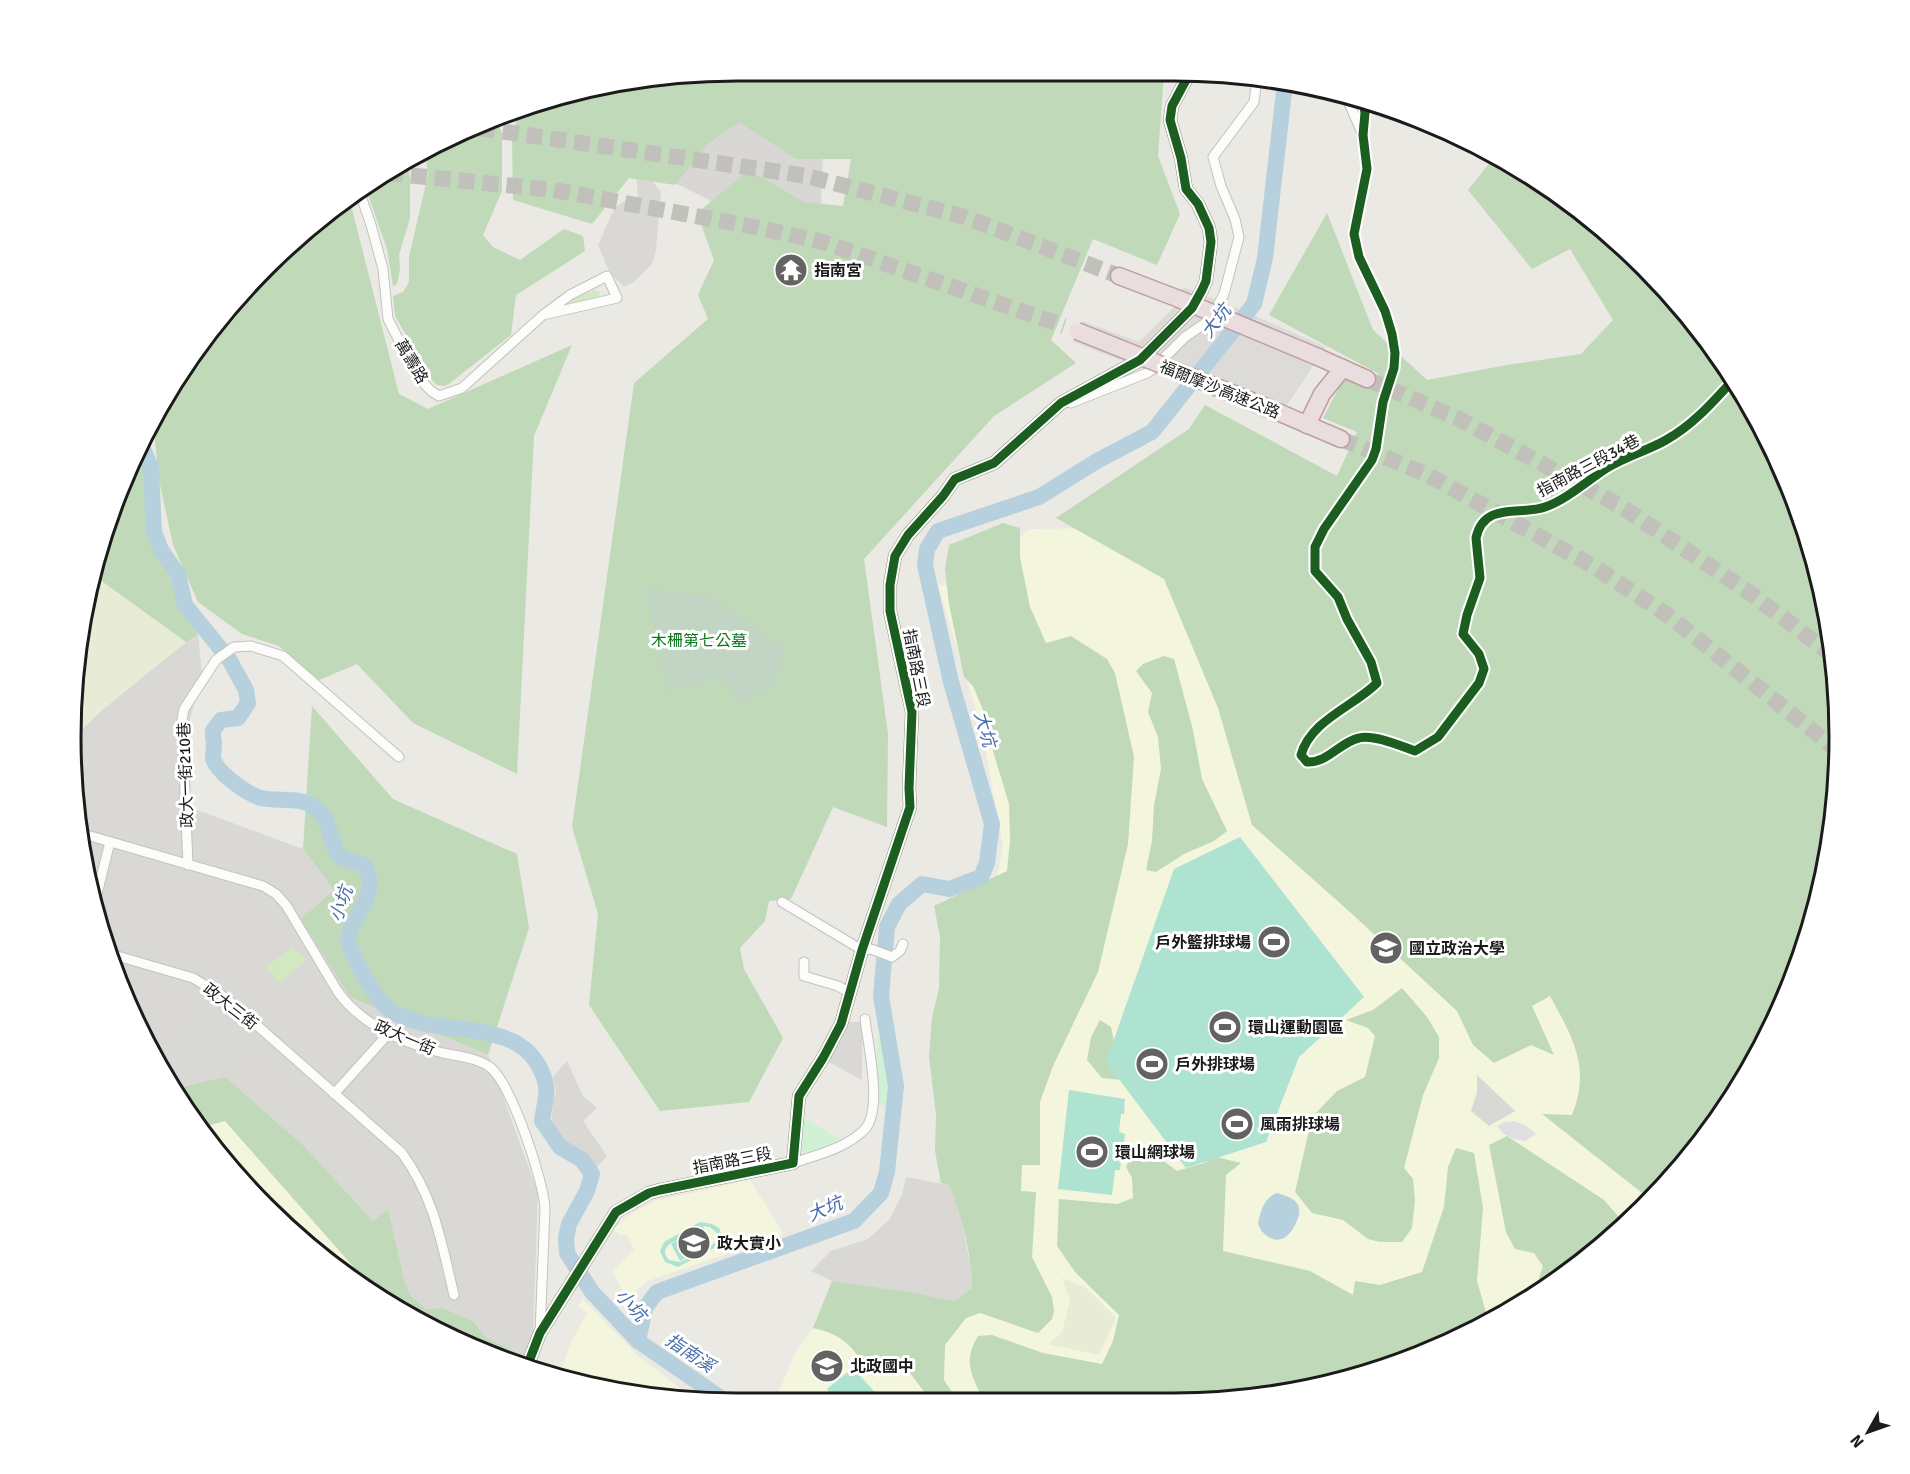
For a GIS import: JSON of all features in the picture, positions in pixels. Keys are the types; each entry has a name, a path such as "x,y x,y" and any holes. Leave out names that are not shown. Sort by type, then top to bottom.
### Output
{"highway":[{"path":"1119,276 1179,298 1367,380"},
{"name":"福爾摩沙高速公路","path":"1071,329 1341,439"},
{"path":"1307,424 1322,394 1343,368"}],"street":[{"name":"指南路三段","path":"530,1359 540,1333 616,1212 649,1193 793,1163 799,1096 841,1024 910,807 912,712 890,611 890,585 895,556 908,535 955,479 994,463 1047,414 1078,392 1140,360 1191,308 1206,281 1211,242 1209,228 1198,204 1186,189 1181,158 1170,120 1172,106 1185,81"},
{"path":"1047,414 1147,373 1185,337 1210,320 1224,294 1239,237 1213,157 1250,110 1257,87"},
{"name":"指南路三段34巷","path":"1350,105 1363,135"},
{"name":"指南路三段34巷","path":"1365,110 1363,135 1367,169 1354,234 1359,257 1385,312 1392,334 1395,353 1394,368 1383,402 1376,449 1372,460 1324,529 1315,547 1315,571 1338,597 1347,619 1371,662 1377,683 1326,720 1305,743 1301,755 1307,762 1316,762 1359,738 1374,738 1415,751 1438,737 1479,683 1484,669 1479,654 1463,634 1481,574 1476,538 1486,519 1501,512 1546,507 1610,466 1667,440 1695,420 1727,387"},
{"name":"萬壽路","path":"362,200 383,269 388,319 417,376 430,391 439,396 462,388 543,315 570,295 607,276 617,298 543,315"},
{"name":"政大一街210巷","path":"189,865 182,719 184,709 216,660 229,649 251,646 268,649 283,656 399,757"},
{"name":"政大一街","path":"89,836 253,883 276,894 293,915 347,1004 372,1024 389,1033 428,1049 490,1067 503,1083 544,1191 540,1333"},
{"path":"99,887 110,842"},
{"path":"782,902 866,950 892,957 900,951 903,944"},
{"name":"政大三街","path":"119,957 193,978 226,998 402,1153 417,1174 428,1196 454,1294"},
{"path":"804,962 804,976 837,986 850,993"},
{"path":"793,1163 832,1150 863,1131 870,1122 874,1102 865,1019"},
{"path":"334,1094 389,1033"}],"shaded area":[{"name":"指南宮","path":"826,81 816,340 709,200 659,175 574,102 651,87 694,82"},
{"path":"646,173 661,192 656,250 652,264 635,281 624,287 609,271 598,245 615,207 633,197 638,197 636,175"},
{"name":"國立政治大學","path":"1778,483 1807,567 1823,651 1828,694 1828,780 1823,823 1807,907 1779,988 1761,1027 1741,1065 1693,1136 1666,1170 1606,1230 1537,1282 1501,1305 1424,1343 1384,1358 1343,1371 1259,1387 1216,1392 1173,1393 928,1393 900,1349 980,1304 995,890 1003,846 981,727 938,585 1018,593 1013,543 1029,529 1162,527"},
{"path":"100,580 186,642 101,711 81,730 82,694 87,651"},
{"path":"198,635 202,673 177,770 192,808 303,849 334,890 350,997 488,1055 538,1193 533,1335 523,1356 485,1337 473,1321 443,1308 426,1309 410,1295 388,1210 373,1221 304,1146 258,1106 183,1086 149,1027 131,988 103,907 87,823 82,780 81,730 101,711 186,642"},
{"name":"環山運動園區","path":"1240,837 1364,997 1299,1057 1266,1142 1186,1168 1106,1062 1174,869"},
{"path":"217,1001 251,1029 216,1070 181,1067 170,1059"},
{"path":"843,1022 862,1022 862,1080 827,1061"},
{"path":"878,1033 889,1073 890,1107 879,1104"},
{"path":"567,1061 583,1096 597,1108 583,1121 607,1156 593,1171 551,1125 556,1092 553,1077"},
{"path":"1477,1075 1515,1111 1489,1126 1471,1111 1477,1092"},
{"name":"環山網球場","path":"1069,1090 1125,1099 1119,1132 1125,1134 1120,1170 1115,1170 1112,1195 1058,1189"},
{"path":"197,1109 228,1112 368,1227 367,1278 304,1230 273,1201 244,1170"},
{"path":"801,1116 839,1139 815,1151 800,1152"},
{"path":"1514,1121 1525,1125 1536,1134 1525,1141 1514,1139 1504,1134 1497,1126 1504,1122"},
{"path":"906,1177 949,1185 961,1214 972,1288 955,1301 832,1281 811,1271 831,1251 868,1239 889,1220 902,1195"},
{"name":"政大實小","path":"750,1180 784,1234 648,1281 627,1299 612,1271 634,1250 627,1234 621,1236 613,1229 633,1213 655,1201"},
{"path":"700,1222 719,1228 722,1236 716,1247 678,1267 665,1262 660,1251 664,1242","holes":["703,1226 710,1227 716,1232 716,1241 712,1245 680,1262 669,1260 666,1256 666,1247 679,1239 671,1244 680,1261 711,1243"]},
{"path":"1062,1278 1085,1287 1116,1318 1099,1355 1048,1344 1062,1333 1070,1300"},
{"path":"583,1299 637,1355 684,1391 609,1380 562,1369 569,1346 587,1313 578,1306"},
{"name":"北政國中","path":"813,1328 827,1331 848,1342 873,1377 897,1355 925,1393 778,1393 797,1349"},
{"path":"853,1368 876,1393 830,1393 827,1389"}],"green space":[{"path":"1163,81 1158,156 1180,214 1157,265 1093,239 1051,340 1076,363 994,416 864,559 888,734 887,827 833,807 791,899 769,901 765,921 740,948 744,969 783,1038 749,1102 660,1111 589,1005 598,914 572,827 634,383 708,319 698,295 714,260 697,213 749,170 804,202 843,206 851,159 796,159 739,122 708,144 675,185 629,178 592,224 513,200 512,137 517,119 567,103 651,87 694,82"},
{"path":"499,126 502,133 502,191 483,235 493,247 520,260 564,229 583,236 585,251 516,295 511,335 445,386 437,385 424,372 395,316 393,296 403,292 409,282 409,257 428,175 426,160"},
{"path":"1489,163 1501,169 1572,217 1606,244 1666,304 1718,373 1761,447 1794,526 1807,567 1816,609 1828,694 1828,780 1823,823 1807,907 1779,988 1741,1065 1693,1136 1643,1194 1542,1114 1572,1115 1580,1082 1577,1053 1550,996 1532,1006 1554,1055 1531,1045 1494,1063 1473,1045 1457,1011 1252,825 1218,708 1164,579 1056,518 1189,429 1205,405 1337,476 1357,432 1323,418 1344,378 1373,389 1379,374 1269,315 1327,213 1373,330 1427,380 1581,354 1613,320 1570,249 1532,269 1468,190"},
{"path":"408,170 410,218 399,255 400,269 397,284 393,286 387,249 368,195"},
{"path":"352,207 399,394 428,409 572,345 534,436 517,774 413,723 357,664 319,680 279,646 242,634 198,602 173,545 159,480 154,437 192,373 244,304 273,273 304,244"},
{"path":"595,290 600,293 598,298 571,302 572,299"},
{"path":"144,457 152,540 198,635 186,642 100,580 116,526"},
{"path":"1003,523 1020,528 1020,557 1030,607 1046,643 1071,636 1107,659 1115,673 1134,757 1128,844 1098,972 1053,1066 1040,1102 1040,1165 1022,1165 1021,1191 1036,1192 1032,1257 1052,1297 1054,1311 1052,1319 1038,1333 980,1313 966,1318 945,1345 944,1380 953,1393 925,1393 897,1356 873,1377 849,1345 834,1335 813,1328 832,1281 955,1301 972,1288 968,1248 962,1223 949,1185 941,1183 935,1151 936,1115 929,1056 932,1018 939,988 940,937 934,906 1007,871 1010,841 1009,804 993,751 992,732 973,686 964,677 949,604 945,569 949,545"},
{"name":"木柵第七公墓","path":"646,587 711,598 785,648 773,687 739,702 720,677 667,691"},
{"path":"1164,656 1174,659 1193,730 1202,779 1227,831 1214,841 1184,854 1156,872 1146,870 1161,769 1158,737 1148,712 1152,693 1136,671 1143,664"},
{"path":"312,706 393,799 517,854 529,928 488,1055 350,997 301,919 334,890 303,849"},
{"path":"292,947 307,960 280,983 266,967"},
{"path":"1402,988 1427,1017 1439,1037 1439,1058 1423,1095 1404,1168 1413,1179 1415,1200 1412,1228 1402,1242 1380,1242 1368,1239 1343,1220 1312,1213 1295,1192 1312,1117 1337,1091 1365,1077 1375,1036 1368,1028 1346,1020 1373,1010"},
{"path":"1100,1020 1111,1027 1114,1042 1133,1081 1102,1078 1087,1060 1091,1037"},
{"path":"225,1077 304,1146 373,1221 388,1209 404,1279 410,1295 426,1309 443,1308 473,1321 485,1337 523,1356 486,1343 447,1325 409,1305 356,1270 225,1121 209,1125 183,1087"},
{"path":"1507,1136 1604,1200 1619,1218 1572,1257 1538,1281 1543,1266 1534,1253 1515,1249 1506,1232 1489,1145"},
{"path":"1146,1148 1177,1171 1216,1157 1241,1163 1226,1175 1223,1251 1310,1271 1353,1295 1355,1281 1380,1285 1422,1272 1444,1207 1448,1167 1456,1148 1474,1153 1483,1208 1477,1281 1486,1313 1424,1343 1384,1358 1343,1371 1259,1387 1216,1392 1173,1393 980,1393 970,1367 973,1345 978,1336 992,1335 1043,1353 1102,1364 1113,1341 1119,1315 1075,1272 1057,1246 1059,1199 1117,1204 1133,1198 1132,1178 1126,1167 1134,1150"}],"water":[{"path":"1277,1193 1297,1203 1299,1216 1293,1229 1284,1238 1276,1240 1264,1234 1258,1223 1266,1201"}],"pier":[{"path":"1183,287 1326,347 1275,423 1193,388 1073,342 1082,321 1139,342 1174,307"}],"waterway":[{"name":"大坑","path":"638,1341 645,1308 657,1292 854,1221 881,1193 887,1172 896,1086 881,996 887,927 899,904 922,884 949,889 981,877 987,863 992,824 951,682 925,565 927,549 938,531 1039,497 1097,461 1152,432 1254,304 1265,258 1284,91"},
{"name":"小坑","path":"145,455 151,467 154,532 161,550 178,574 185,605 229,659 246,690 248,703 238,718 221,720 213,731 215,764 233,782 255,796 302,802 314,807 324,818 339,855 364,866 369,879 369,889 349,933 348,942 365,977 387,1008 406,1018 429,1024 500,1036 520,1046 536,1061 546,1085 542,1121 560,1147 582,1160 592,1174 587,1191 569,1224 566,1238 567,1253 592,1292 638,1341 713,1392"}],"tunnel":[{"path":"490,130 807,176 965,217 1119,276"},
{"path":"401,174 554,190 750,226 823,242 1064,326"},
{"path":"1367,379 1459,419 1622,507 1750,593 1822,648"},
{"path":"1341,439 1428,475 1593,566 1669,616 1829,744"}],"cycle path":[{"path":"530,1359 540,1333 616,1212 649,1193 793,1163 799,1096 841,1024 862,950 910,807 912,712 890,611 890,585 895,556 908,535 955,479 994,463 1061,403 1140,360 1192,308 1206,281 1211,242 1209,228 1198,204 1186,189 1181,158 1170,120 1172,106 1185,81"},
{"path":"1365,110 1363,135 1367,169 1354,234 1359,257 1385,311 1392,334 1395,353 1394,368 1383,402 1376,449 1372,460 1324,529 1315,547 1315,571 1338,597 1347,619 1371,662 1377,683 1314,732 1301,755 1307,762 1328,756 1359,738 1379,739 1415,751 1438,737 1479,683 1484,669 1479,654 1463,634 1480,578 1476,538 1480,526 1495,514 1545,507 1569,495 1614,464 1676,434 1694,420 1727,387"}],"place":[{"name":"指南宮","path":"791,270"},
{"name":"戶外籃排球場","path":"1274,942"},
{"name":"國立政治大學","path":"1386,948"},
{"name":"環山運動園區","path":"1225,1027"},
{"name":"戶外排球場","path":"1152,1064"},
{"name":"風雨排球場","path":"1237,1124"},
{"name":"環山網球場","path":"1092,1152"},
{"name":"政大實小","path":"694,1243"},
{"name":"北政國中","path":"827,1366"}],"water label":[{"name":"指南溪","path":"690,1353"}]}
